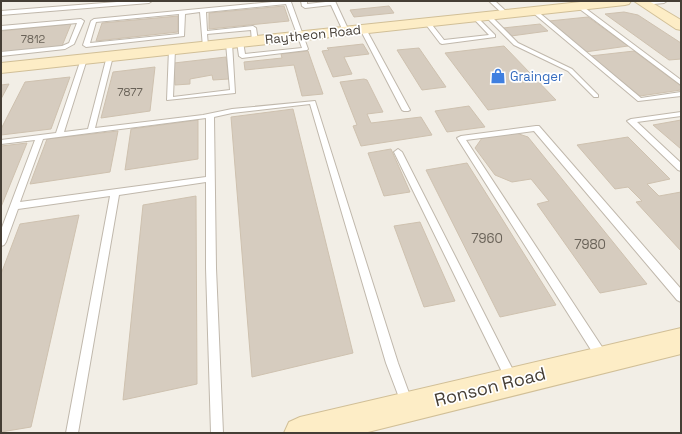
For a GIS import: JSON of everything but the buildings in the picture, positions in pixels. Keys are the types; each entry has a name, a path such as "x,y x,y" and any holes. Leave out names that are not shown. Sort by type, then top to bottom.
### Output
{"street":[{"name":"Raytheon Road","path":"1,68 136,53 204,39 234,43 256,41 282,45 300,36 625,1"},
{"path":"642,2 681,26"},
{"name":"Ronson Road","path":"300,433 681,341"}],"lane":[{"path":"67,8 70,1"},
{"path":"1,13 149,1"},
{"path":"304,1 305,6 333,2 346,31"},
{"path":"492,1 506,14"},
{"path":"642,2 664,1"},
{"path":"178,44 139,39 86,45 94,21 288,2 300,36"},
{"path":"579,6 681,83"},
{"path":"203,11 204,39 253,28 256,41"},
{"path":"534,11 640,100 681,94"},
{"path":"182,13 169,99 233,92 234,43"},
{"path":"427,22 442,42 493,36 482,16"},
{"path":"482,16 516,44 570,70 596,96"},
{"path":"1,28 81,21 71,44 63,48 1,54"},
{"path":"363,29 406,110"},
{"path":"136,53 139,39"},
{"path":"234,43 242,56 282,45"},
{"path":"59,135 88,58 96,44"},
{"path":"58,62 63,48"},
{"path":"91,131 110,56"},
{"path":"1,142 210,116 232,111 313,102 392,363 408,407"},
{"path":"681,114 631,121 681,168"},
{"path":"210,116 212,275 218,433"},
{"path":"603,360 461,138 536,128 681,297"},
{"path":"1,242 40,137"},
{"path":"398,152 513,381"},
{"path":"14,206 210,179"},
{"path":"72,433 115,192"}],"place":[{"name":"Grainger","path":"498,76"}]}
